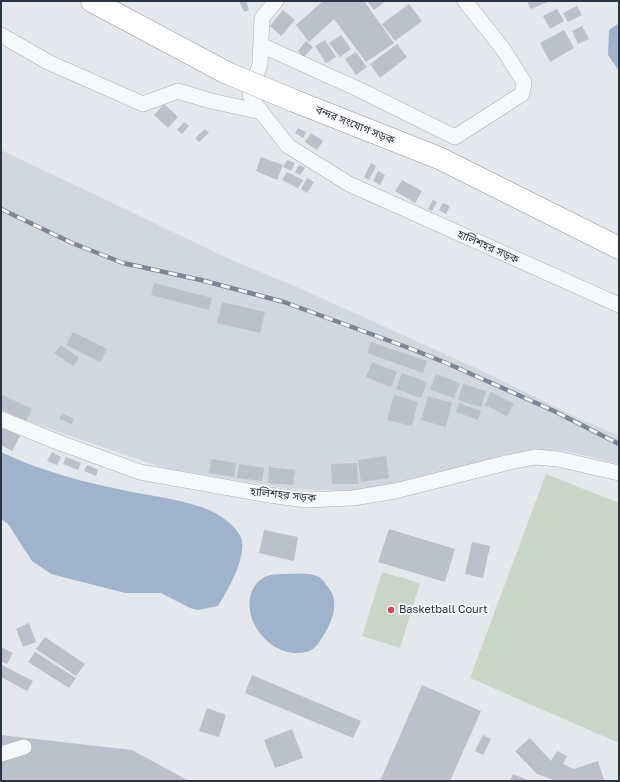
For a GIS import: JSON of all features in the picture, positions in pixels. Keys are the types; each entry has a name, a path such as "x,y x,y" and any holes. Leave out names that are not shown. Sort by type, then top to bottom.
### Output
{"highway":[{"name":"বন্দর সংযোগ সড়ক","path":"92,1 227,73 439,158 619,248"}],"street":[{"path":"276,1 262,18 261,45 360,90 456,137 522,94 524,82 503,49 465,1"},
{"path":"1,35 48,62 144,104 178,91 211,101 262,112"},
{"name":"হালিশহর সড়ক","path":"261,45 260,64 250,95 288,146 349,184 619,305"},
{"name":"হালিশহর সড়ক","path":"1,419 55,441 140,472 305,500 353,498 388,492 535,457 558,459 619,473"},
{"path":"1,754 24,747"}],"shaded area":[{"path":"1,150 236,262 299,288 480,370 582,420 619,436 619,464 566,451 535,450 504,455 411,481 351,491 290,489 164,468 1,412"}],"green space":[{"path":"546,474 619,503 619,743 470,678"},
{"name":"Basketball Court","path":"382,572 420,583 400,648 362,636"}],"water":[{"path":"619,23 619,71 608,55 609,30"},
{"path":"1,452 49,471 82,481 115,489 171,499 209,510 219,515 238,531 242,541 242,549 235,575 218,606 198,610 190,608 161,593 125,593 51,574 32,561 8,524 1,519"},
{"path":"274,574 307,574 319,577 331,592 334,599 333,614 328,628 317,645 306,652 294,653 282,650 271,644 262,636 255,626 251,614 250,603 252,591 256,584 267,576"}],"building":[{"path":"239,1 246,1 249,10 244,12"},
{"path":"323,1 364,1 394,43 366,62 334,19 309,42 296,25"},
{"path":"367,1 386,1 374,10"},
{"path":"527,1 550,1 531,9"},
{"path":"409,4 422,21 395,41 382,24"},
{"path":"577,6 582,15 568,22 563,13"},
{"path":"557,9 564,21 550,29 543,16"},
{"path":"283,10 295,20 281,36 270,26"},
{"path":"582,26 589,39 578,44 572,31"},
{"path":"564,30 574,48 550,62 540,43"},
{"path":"341,35 351,49 340,57 329,43"},
{"path":"325,40 336,57 326,63 315,46"},
{"path":"306,41 313,47 304,57 298,51"},
{"path":"397,44 407,57 380,78 370,64"},
{"path":"356,52 367,67 356,75 345,59"},
{"path":"164,104 178,117 168,128 154,115"},
{"path":"184,122 189,126 182,134 177,130"},
{"path":"298,128 306,132 303,138 295,133"},
{"path":"205,129 209,133 199,142 195,138"},
{"path":"311,133 323,141 317,150 305,142"},
{"path":"261,157 283,165 277,180 256,171"},
{"path":"287,160 295,163 291,171 283,167"},
{"path":"371,163 376,166 369,180 364,177"},
{"path":"299,165 305,168 300,175 295,172"},
{"path":"378,171 385,175 380,185 373,181"},
{"path":"287,172 303,180 298,188 282,180"},
{"path":"307,178 314,182 307,193 301,189"},
{"path":"402,180 422,191 415,203 395,191"},
{"path":"433,200 437,202 432,211 428,209"},
{"path":"443,203 450,206 446,214 439,210"},
{"path":"154,283 212,298 209,310 151,295"},
{"path":"222,302 265,312 260,333 217,323"},
{"path":"73,332 107,349 100,362 66,345"},
{"path":"371,342 427,361 423,373 367,353"},
{"path":"61,345 79,358 73,366 54,353"},
{"path":"372,362 397,372 391,387 366,377"},
{"path":"402,373 427,382 421,398 396,389"},
{"path":"436,374 460,383 454,398 430,390"},
{"path":"463,384 486,391 481,407 458,400"},
{"path":"491,392 514,404 507,416 485,405"},
{"path":"1,394 32,409 26,421 1,409"},
{"path":"394,395 418,402 412,426 387,420"},
{"path":"428,396 452,403 446,427 421,420"},
{"path":"459,403 481,411 478,420 456,412"},
{"path":"62,413 74,419 72,424 59,419"},
{"path":"1,427 20,436 12,451 1,445"},
{"path":"52,452 61,457 57,465 47,461"},
{"path":"386,456 389,478 361,482 358,460"},
{"path":"66,457 81,463 78,470 63,464"},
{"path":"211,459 236,463 234,477 209,473"},
{"path":"357,463 358,484 332,484 331,464"},
{"path":"239,464 264,468 262,481 237,478"},
{"path":"87,465 98,470 96,476 84,471"},
{"path":"269,467 295,470 293,485 268,483"},
{"path":"389,529 455,549 445,582 378,562"},
{"path":"264,530 298,537 294,561 259,553"},
{"path":"472,542 490,546 483,578 465,574"},
{"path":"29,623 36,642 23,647 16,629"},
{"path":"45,637 85,664 76,676 36,649"},
{"path":"1,647 13,653 7,664 1,661"},
{"path":"35,652 76,678 69,688 28,662"},
{"path":"2,665 33,681 27,691 1,677"},
{"path":"252,675 361,721 353,738 245,693"},
{"path":"422,685 481,711 450,781 380,781"},
{"path":"207,708 226,715 219,737 199,731"},
{"path":"292,729 303,758 275,768 264,740"},
{"path":"1,735 132,750 189,781 1,781"},
{"path":"483,735 491,739 483,755 475,751"},
{"path":"530,738 551,761 557,751 567,756 563,764 574,769 598,761 604,780 556,781 537,774 515,751"},
{"path":"513,774 530,781 510,781"}],"railway":[{"path":"1,209 72,243 123,263 201,280 284,302 409,348 554,411 619,444"}],"place":[{"name":"Basketball Court","path":"391,610"}]}
